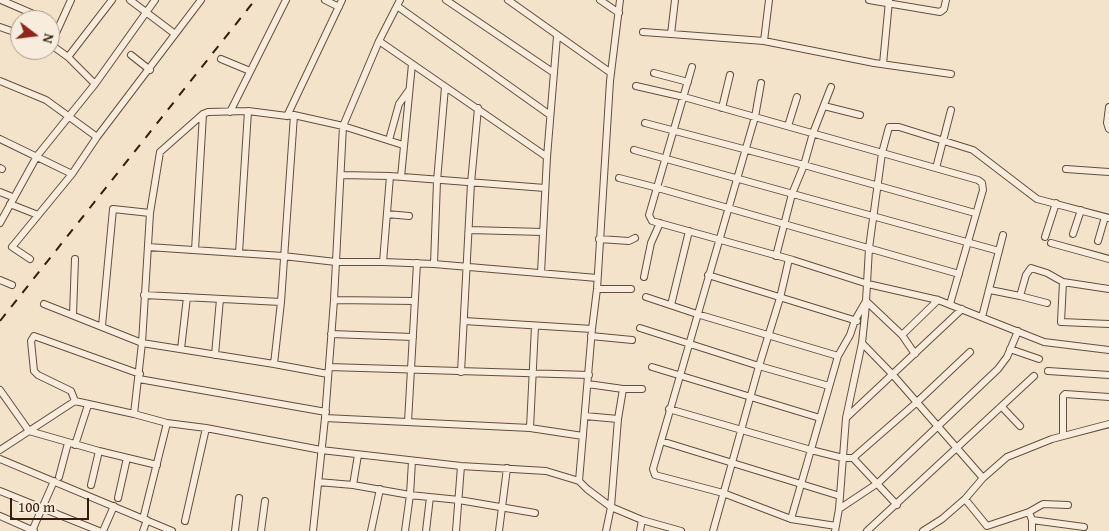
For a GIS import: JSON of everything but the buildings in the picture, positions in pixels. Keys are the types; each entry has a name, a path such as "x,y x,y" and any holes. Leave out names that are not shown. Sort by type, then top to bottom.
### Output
{"street":[{"path":"60,23 71,0"},
{"path":"68,57 112,0"},
{"path":"130,0 175,34"},
{"path":"0,223 37,156 95,84 155,0"},
{"path":"30,259 12,247 72,174 97,137 150,70 200,0"},
{"path":"230,112 286,0"},
{"path":"325,0 339,7"},
{"path":"274,364 283,256 290,115 342,0"},
{"path":"446,0 554,73"},
{"path":"508,0 611,73"},
{"path":"600,0 618,13"},
{"path":"579,481 597,289 611,73 620,0"},
{"path":"671,34 675,0"},
{"path":"764,41 770,0"},
{"path":"869,0 940,12 944,9 946,0"},
{"path":"1,1 23,10"},
{"path":"883,64 889,2"},
{"path":"313,531 326,415 332,334 343,126 379,41 398,3 550,115"},
{"path":"643,32 764,41 883,64 951,74"},
{"path":"541,273 547,156 557,36"},
{"path":"379,41 547,156"},
{"path":"60,51 95,84"},
{"path":"131,55 150,70"},
{"path":"222,59 250,71"},
{"path":"401,178 412,64"},
{"path":"692,67 649,215 652,221 789,259 868,284 938,300 1018,330 1044,342 1109,350"},
{"path":"654,73 688,82"},
{"path":"722,108 730,75"},
{"path":"0,80 46,100 97,137"},
{"path":"761,83 755,117 660,441 653,469 655,475 722,493 791,519 836,529 846,418 862,343 868,284 869,248 882,153 889,127 894,126 973,150 1037,198 1107,217 1098,241"},
{"path":"636,86 684,97 978,180 982,183 983,190 950,304"},
{"path":"434,264 437,181 445,87"},
{"path":"776,256 792,194 831,87"},
{"path":"389,140 399,104 409,90"},
{"path":"788,126 796,97"},
{"path":"824,106 860,115"},
{"path":"1108,125 1109,107"},
{"path":"461,372 471,184 478,108"},
{"path":"936,168 951,110"},
{"path":"239,253 248,111"},
{"path":"134,414 142,343 150,213 160,152 203,114 208,112 248,111 290,115 343,126 403,144"},
{"path":"195,250 203,114"},
{"path":"644,123 804,165 975,214"},
{"path":"0,139 72,174"},
{"path":"634,150 999,251"},
{"path":"1066,169 1109,172"},
{"path":"341,175 390,176 471,184 545,188"},
{"path":"383,262 390,176"},
{"path":"618,178 959,274"},
{"path":"0,192 10,196"},
{"path":"1045,237 1056,203"},
{"path":"10,204 38,215"},
{"path":"102,326 113,209 150,213"},
{"path":"1073,234 1080,210"},
{"path":"387,214 409,216"},
{"path":"644,277 651,243 660,223"},
{"path":"469,230 542,232"},
{"path":"671,305 689,231"},
{"path":"982,316 1003,235"},
{"path":"599,239 629,240 635,238"},
{"path":"1051,243 1109,259"},
{"path":"148,247 283,256 336,262 434,264 597,278"},
{"path":"73,315 75,259"},
{"path":"712,531 780,298 789,259"},
{"path":"408,422 417,263"},
{"path":"1020,296 1026,275 1031,268 1047,272 1063,282 1109,290"},
{"path":"708,276 856,320 864,325"},
{"path":"0,280 12,285"},
{"path":"1063,282 1061,322 1109,324"},
{"path":"597,289 631,289"},
{"path":"990,290 1047,303"},
{"path":"144,294 280,302"},
{"path":"646,296 697,314 838,356"},
{"path":"181,349 187,297"},
{"path":"215,355 220,299"},
{"path":"334,300 415,301"},
{"path":"902,335 938,300"},
{"path":"791,519 838,356 866,301"},
{"path":"866,301 902,335 915,354"},
{"path":"44,304 142,343 328,374"},
{"path":"846,418 962,309"},
{"path":"464,321 535,326 632,340"},
{"path":"530,428 535,326"},
{"path":"640,328 829,386"},
{"path":"839,509 878,483 998,368 1006,357 1018,330"},
{"path":"332,334 413,337"},
{"path":"583,436 530,428 408,422 326,415 139,376 34,336 31,340 34,371 38,375 71,392 75,401 88,405 167,423 206,428 321,450 461,466 546,471 579,481 612,507 642,520 678,531"},
{"path":"862,343 957,446 983,478"},
{"path":"1010,349 1039,359"},
{"path":"669,409 811,450 843,458 854,458 970,352"},
{"path":"329,367 589,375"},
{"path":"652,367 820,418"},
{"path":"1048,371 1109,374"},
{"path":"867,531 1034,376"},
{"path":"588,384 622,389 642,389"},
{"path":"606,531 612,507 622,389"},
{"path":"0,390 2,399 29,431 71,444 157,465"},
{"path":"1063,436 1063,396 1065,394 1109,397"},
{"path":"1,447 75,401"},
{"path":"0,516 33,531 88,405"},
{"path":"1002,407 1020,426"},
{"path":"585,416 618,419"},
{"path":"143,531 167,423"},
{"path":"923,531 942,519 965,499 983,478 1007,457 1063,436 1109,424"},
{"path":"185,521 206,428"},
{"path":"660,441 840,496"},
{"path":"91,485 99,451"},
{"path":"353,485 358,455"},
{"path":"118,498 127,458"},
{"path":"854,458 896,504"},
{"path":"0,459 57,479 172,531"},
{"path":"405,531 412,461"},
{"path":"456,531 461,466"},
{"path":"499,531 507,468"},
{"path":"318,482 459,500 535,513"},
{"path":"371,531 380,490"},
{"path":"0,491 98,531"},
{"path":"426,531 430,497"},
{"path":"235,531 239,498"},
{"path":"965,499 987,526 1029,512 1043,504 1068,505"},
{"path":"260,531 265,501"},
{"path":"103,531 114,506"},
{"path":"1029,512 1032,520 1032,531"},
{"path":"640,531 642,520"},
{"path":"1032,520 1084,527"}],"railway":[{"path":"0,321 255,0"}]}
